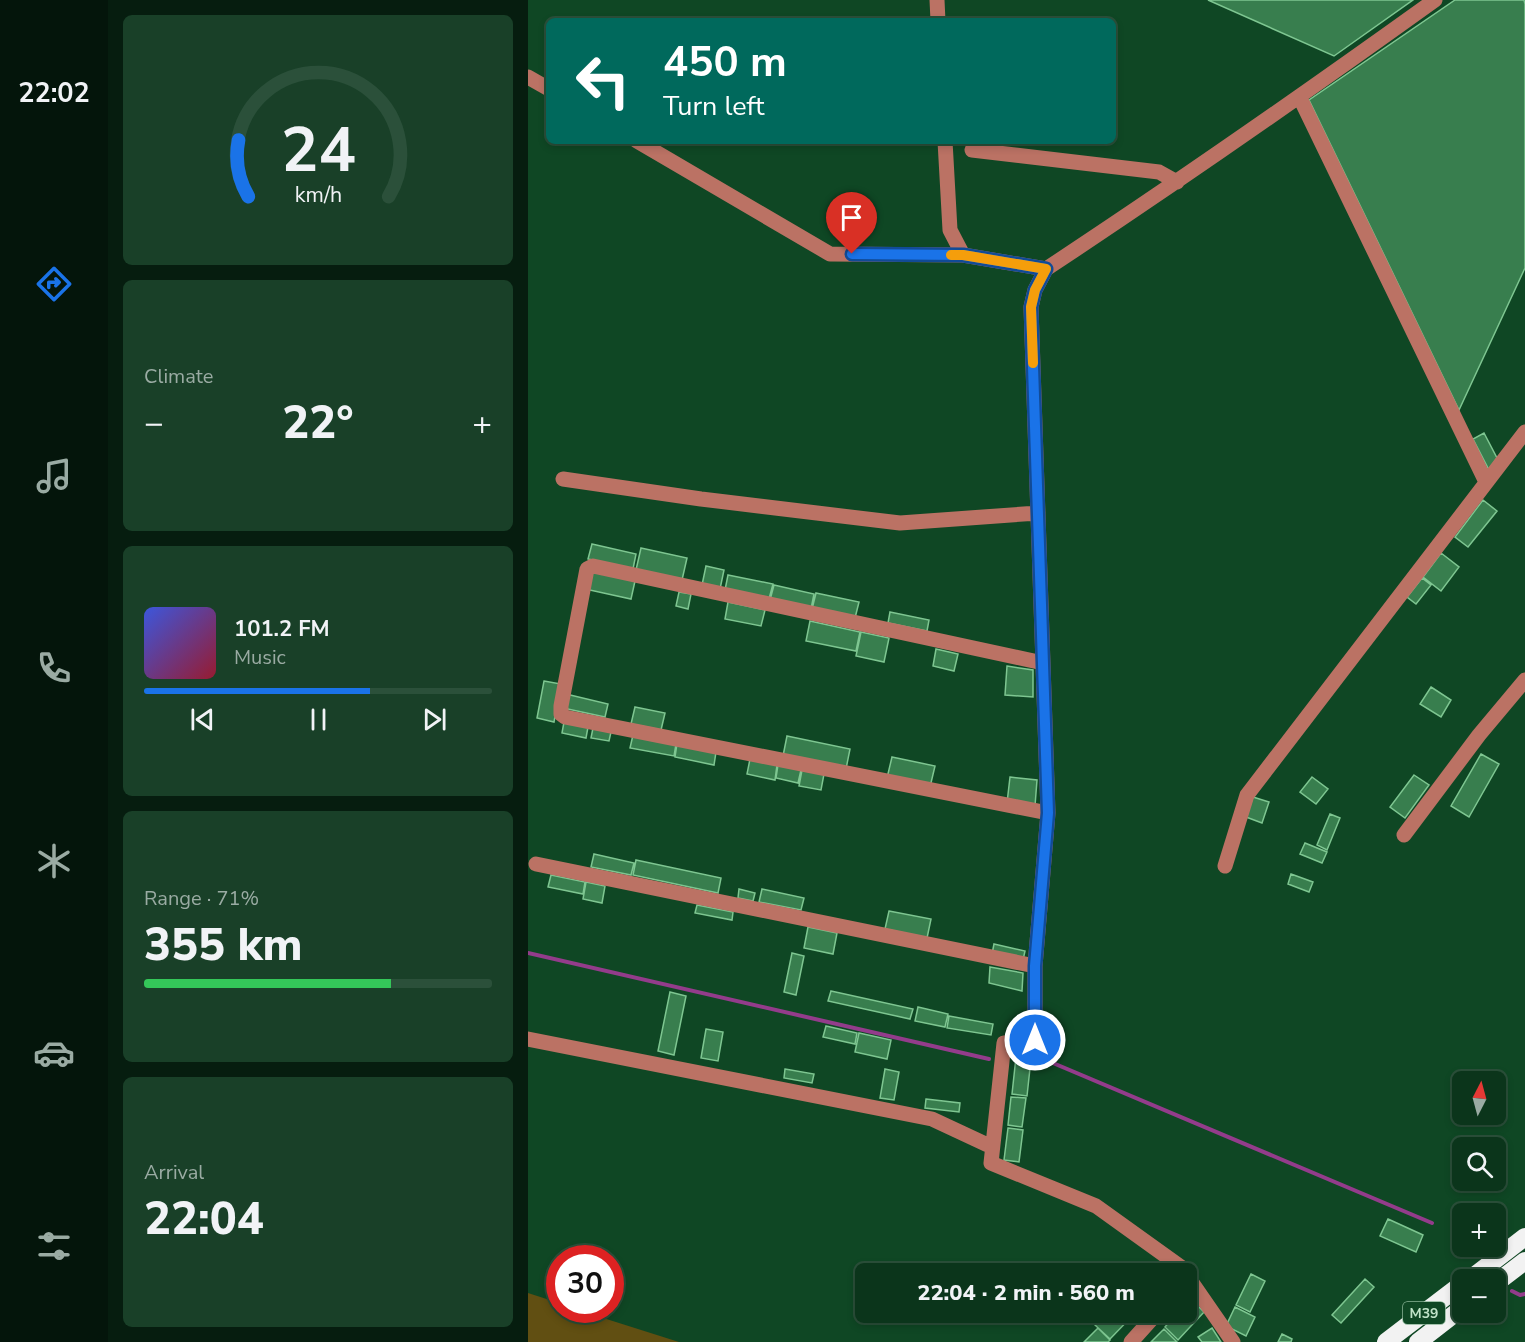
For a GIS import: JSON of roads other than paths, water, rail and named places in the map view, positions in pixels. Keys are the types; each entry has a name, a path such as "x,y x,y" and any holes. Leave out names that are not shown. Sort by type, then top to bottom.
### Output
{"highway":[{"path":"1484,1269 1525,1238"},
{"path":"1506,1275 1525,1261"},
{"name":"M39","path":"1386,1342 1452,1292"},
{"name":"M39","path":"1418,1342 1452,1316"}],"street":[{"path":"936,0 938,18"},
{"path":"1175,1263 1096,1206 991,1163 1004,1043 1035,1040 1035,966 1048,813 1031,307 1035,290 1046,269 1300,98 1435,0"},
{"path":"528,77 546,87"},
{"path":"1300,98 1486,482"},
{"path":"642,144 830,254 963,255 1046,269"},
{"path":"945,144 950,230 963,255"},
{"path":"972,150 1159,172 1177,182"},
{"path":"1226,866 1247,795 1525,432"},
{"path":"563,478 701,499 900,523 1038,513"},
{"path":"1043,663 593,566 587,570 561,714 565,717 1048,813"},
{"path":"1404,835 1479,735 1525,680"},
{"path":"537,864 1035,966"},
{"path":"528,1039 932,1119 992,1147"},
{"path":"1197,1291 1233,1342"},
{"path":"1131,1342 1148,1323"}],"waterway":[{"path":"528,953 989,1059"},
{"path":"1019,1051 1034,1055 1432,1223"},
{"path":"1512,1291 1520,1295 1525,1294"}]}
